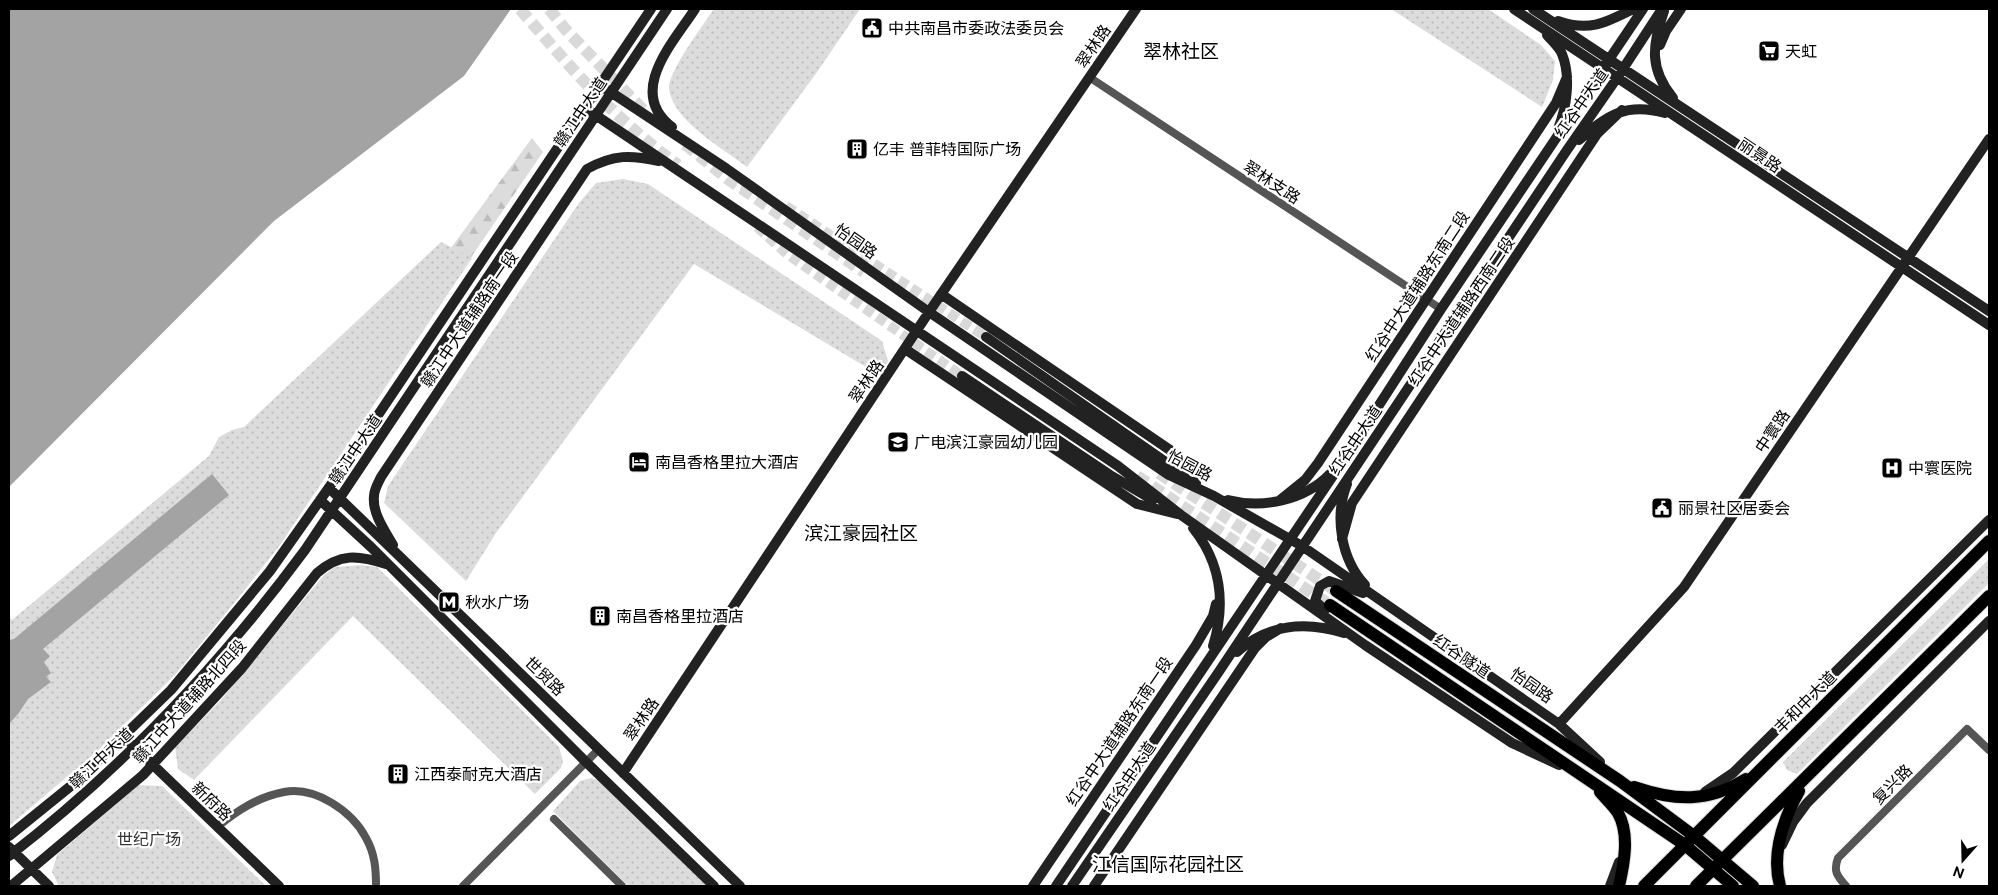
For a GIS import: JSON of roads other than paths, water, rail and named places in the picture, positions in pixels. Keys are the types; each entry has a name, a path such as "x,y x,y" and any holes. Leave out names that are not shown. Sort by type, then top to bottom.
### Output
{"main road":[{"name":"赣江中大道","path":"9,836 77,781 171,690 270,572 329,488 651,9"},
{"name":"赣江中大道","path":"10,851 53,822 115,767 176,706 269,599 332,511 667,9"},
{"path":"695,9 660,62 652,85 652,95 657,112 668,124 727,169"},
{"name":"翠林路","path":"623,773 941,294 1136,9"},
{"name":"丽景路","path":"1514,9 1534,14 1609,59 1989,311"},
{"path":"1600,24 1618,9"},
{"path":"1534,14 1573,26 1600,24 1632,9"},
{"name":"红谷中大道","path":"1056,886 1343,461 1441,310 1643,9"},
{"path":"1663,9 1654,60 1656,70 1664,87 1680,106"},
{"name":"红谷中大道","path":"1072,886 1218,673 1663,9"},
{"path":"1654,60 1666,31 1681,9"},
{"path":"1534,14 1561,52 1567,76 1561,121 1551,145"},
{"name":"丽景路","path":"1534,14 1617,78 1989,325"},
{"name":"红谷中大道辅路东南二段","path":"1279,501 1305,480 1318,464 1425,299 1556,104 1567,76"},
{"name":"怡园路","path":"600,85 727,169 929,312 1169,475 1214,496 1290,538 1559,724 1620,782 1718,864 1754,886"},
{"name":"怡园路","path":"585,108 1118,466 1181,515 1365,645 1512,743 1588,778 1690,840"},
{"path":"1567,150 1594,127 1622,110 1652,110 1673,116"},
{"name":"红谷中大道辅路西南二段","path":"1342,540 1352,503 1597,134 1622,110"},
{"name":"中寰路","path":"1559,724 1684,586 1989,139"},
{"name":"赣江中大道辅路南一段","path":"402,558 382,528 374,506 374,495 381,477 587,168 620,156 642,157 664,162"},
{"path":"941,294 1170,450 1214,496"},
{"path":"986,337 1171,464 1214,496 1246,504 1279,501 1304,493 1325,479 1343,461"},
{"path":"905,350 1136,504 1181,515"},
{"path":"962,376 1110,475 1181,515 1202,540 1214,563 1220,589 1221,611 1210,657"},
{"path":"1353,470 1344,492 1340,516 1342,540 1349,561 1360,580 1376,597"},
{"name":"世贸路","path":"329,488 740,886"},
{"name":"世贸路","path":"320,500 389,565 586,762 714,886"},
{"path":"1694,798 1714,788 1733,773 1989,520"},
{"name":"丰和中大道","path":"1644,886 1989,541"},
{"name":"赣江中大道辅路北四段","path":"10,886 143,775 242,668 322,570 344,558 359,556 389,565"},
{"path":"1365,645 1315,601 1320,586 1329,581 1376,597"},
{"name":"红谷中大道辅路东南一段","path":"1033,886 1196,645 1213,616 1220,589"},
{"name":"红谷隧道","path":"1336,591 1620,782"},
{"path":"1696,886 1989,596"},
{"name":"红谷隧道","path":"1330,604 1588,778"},
{"path":"1777,857 1793,822 1807,803 1989,621"},
{"path":"1218,673 1230,657 1245,644 1262,634 1281,628 1303,625 1325,627 1346,634 1365,645"},
{"path":"1094,886 1256,648 1266,637 1281,628"},
{"name":"新府路","path":"124,737 279,886"},
{"path":"1620,782 1657,795 1675,798 1694,798 1720,792 1744,780 1768,762"},
{"path":"1588,778 1618,813 1623,829 1623,867 1619,886"},
{"path":"1780,886 1777,857 1781,830 1805,780"},
{"path":"1610,886 1624,846"},
{"path":"10,851 49,886"},
{"name":"怡园路","path":"1718,864 1733,886"}],"street":[{"name":"翠林支路","path":"1089,78 1441,310"},
{"name":"复兴路","path":"1846,886 1836,875 1835,865 1838,858 1967,728 1989,750"},
{"path":"463,886 599,749"},
{"path":"217,827 241,808 265,797 286,791 306,792 326,800 345,813 366,837 376,864 376,886"},
{"path":"554,819 622,886"}],"tunnel":[{"path":"520,9 594,92 634,130 678,165"},
{"path":"549,9 566,30 646,113"},
{"path":"685,144 728,179 864,272"},
{"path":"728,179 751,189"},
{"path":"786,206 986,337"},
{"path":"757,227 787,254 962,376"},
{"path":"1159,473 1336,591"},
{"path":"1137,476 1330,605"}],"place":[{"name":"中共南昌市委政法委员会","path":"872,28"},
{"name":"天虹","path":"1769,51"},
{"name":"亿丰 普菲特国际广场","path":"857,149"},
{"name":"广电滨江豪园幼儿园","path":"898,442"},
{"name":"南昌香格里拉大酒店","path":"639,462"},
{"name":"中寰医院","path":"1892,468"},
{"name":"丽景社区居委会","path":"1662,508"},
{"name":"秋水广场","path":"449,602"},
{"name":"南昌香格里拉酒店","path":"600,616"},
{"name":"江西泰耐克大酒店","path":"398,774"}],"district":[{"name":"翠林社区","path":"1181,51"},
{"name":"滨江豪园社区","path":"861,533"},
{"name":"江信国际花园社区","path":"1168,864"}],"park label":[{"name":"世纪广场","path":"149,839"}]}
